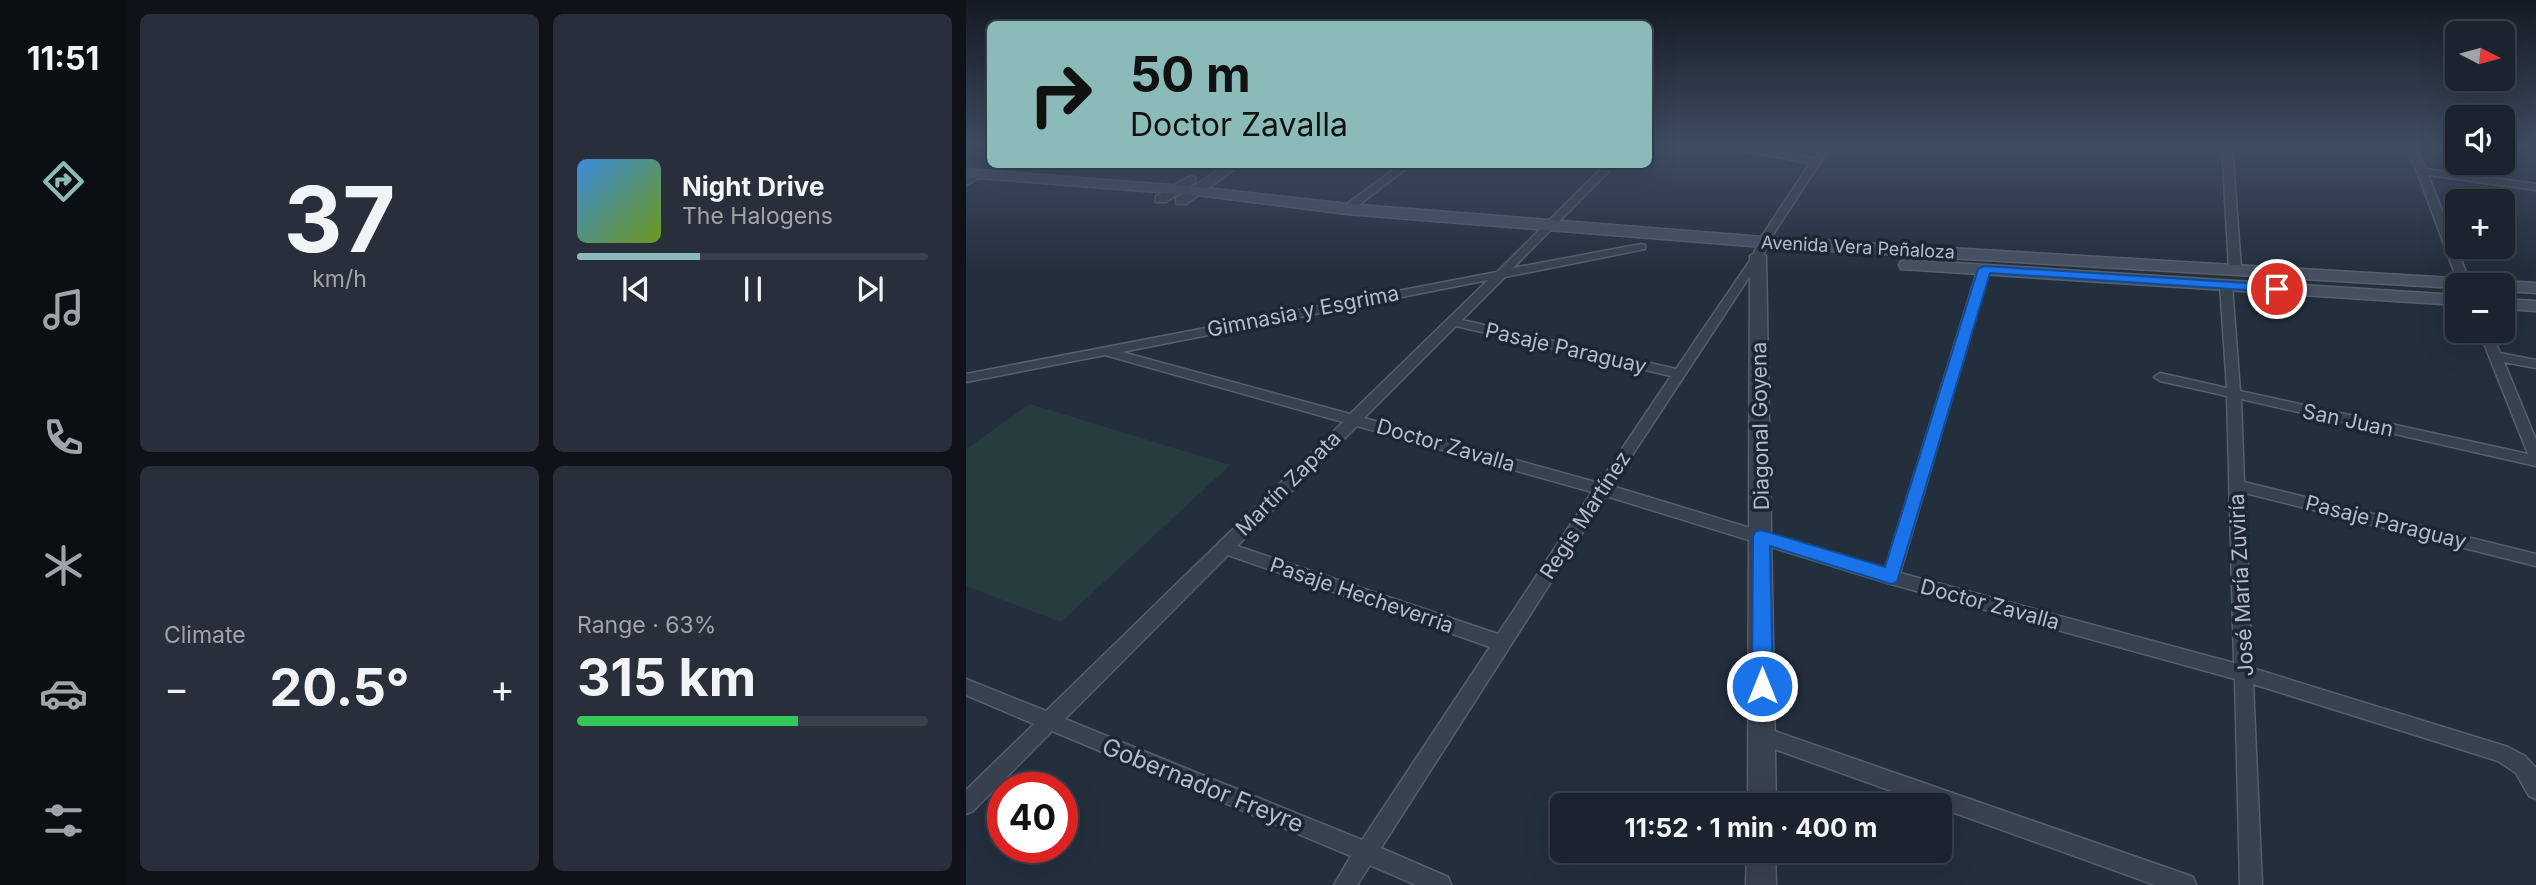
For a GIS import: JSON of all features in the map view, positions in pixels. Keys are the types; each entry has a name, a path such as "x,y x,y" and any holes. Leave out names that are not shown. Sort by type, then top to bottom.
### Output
{"main road":[{"path":"1018,187 1161,199 1179,195"},
{"path":"1107,187 1179,195"},
{"name":"Avenida Vera Peñaloza","path":"1179,195 1196,191 1348,209 1551,225 1761,249 1984,269 2445,299"},
{"name":"Avenida Vera Peñaloza","path":"1179,195 1338,220 1641,247 1761,249 2235,268 2445,283"},
{"name":"Avenida Vera Peñaloza","path":"2515,287 2536,288"},
{"path":"2515,305 2536,306"}],"street":[{"path":"1179,195 1188,187"},
{"path":"1196,191 1201,187"},
{"path":"1348,209 1377,187"},
{"name":"Martín Zapata","path":"966,804 1589,187"},
{"name":"Regis Martínez","path":"1345,885 1800,187"},
{"path":"2230,187 2235,268"},
{"path":"2428,187 2460,273"},
{"name":"Gimnasia y Esgrima","path":"966,378 1506,271 1641,247"},
{"name":"Diagonal Goyena","path":"1761,249 1762,793"},
{"path":"1891,576 1984,269"},
{"name":"José María Zuviría","path":"2226,285 2234,395 2246,674 2251,885"},
{"name":"Pasaje Paraguay","path":"1453,322 1678,374"},
{"path":"2490,343 2536,459"},
{"name":"Doctor Zavalla","path":"1105,351 1602,489 1891,576 2246,674 2501,752 2519,762 2531,775 2536,789"},
{"path":"2496,356 2536,364"},
{"name":"San Juan","path":"2160,377 2536,459"},
{"name":"Pasaje Paraguay","path":"2236,485 2536,560"},
{"name":"Pasaje Hecheverria","path":"1223,547 1501,643"},
{"name":"Gobernador Freyre","path":"966,687 1440,885"},
{"path":"1763,736 2185,885"},
{"path":"1761,863 1761,885"}],"green space":[{"path":"1030,404 1230,465 1061,622 966,586 966,449"}],"route":[{"path":"1762,686 1761,537 1891,576 1984,269 2277,289"}]}
